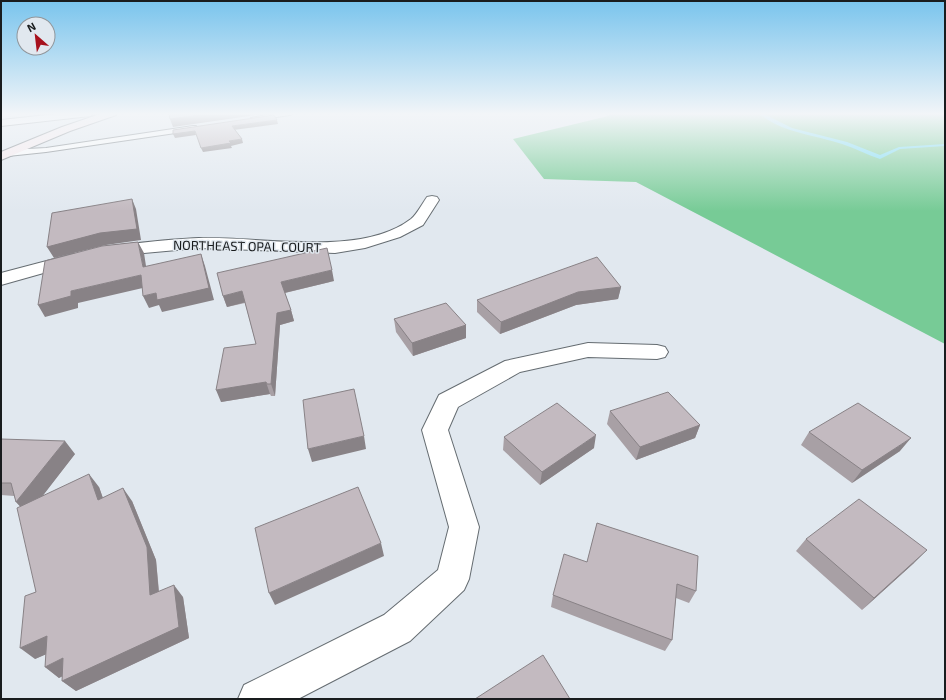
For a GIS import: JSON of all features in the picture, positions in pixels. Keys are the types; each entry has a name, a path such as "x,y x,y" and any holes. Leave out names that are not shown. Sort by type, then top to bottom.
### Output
{"street":[{"path":"5,154 25,146"},
{"name":"NORTHEAST OPAL COURT","path":"1,279 94,254 154,245 199,243 335,248 365,243 394,234 417,222 432,200"},
{"path":"258,699 397,628 452,579 464,527 434,430 448,401 512,366 588,350 657,352"}],"lane":[{"path":"5,154 75,146"}],"green space":[{"path":"518,146 945,146 945,344 636,182 544,179"}],"building":[{"path":"200,146 215,146 201,148"},
{"path":"132,199 137,229 100,233 47,247 52,213"},
{"path":"138,242 143,267 201,254 209,288 157,300 156,293 143,296 141,275 71,291 71,296 38,305 45,261 102,246"},
{"path":"327,248 332,270 281,282 291,310 277,313 271,384 267,384 266,382 216,390 224,348 256,344 242,291 223,296 217,273"},
{"path":"597,257 621,287 578,292 501,322 477,300"},
{"path":"446,303 466,325 412,343 394,319"},
{"path":"354,389 364,436 308,449 303,400"},
{"path":"668,392 700,425 640,447 610,411"},
{"path":"557,403 596,435 542,472 504,437"},
{"path":"858,403 911,438 862,470 809,432"},
{"path":"1,439 65,441 16,502 11,483 1,483"},
{"path":"89,474 98,500 123,488 147,547 150,595 174,585 179,627 62,681 63,658 45,667 47,636 20,648 25,596 36,592 17,508"},
{"path":"358,487 381,543 269,593 255,528"},
{"path":"859,499 927,550 874,598 806,539"},
{"path":"597,523 698,556 696,591 677,584 672,640 553,595 564,554 587,562"},
{"path":"543,655 570,699 475,699"}],"waterway":[{"path":"852,146 880,157 899,148 935,146"}]}
